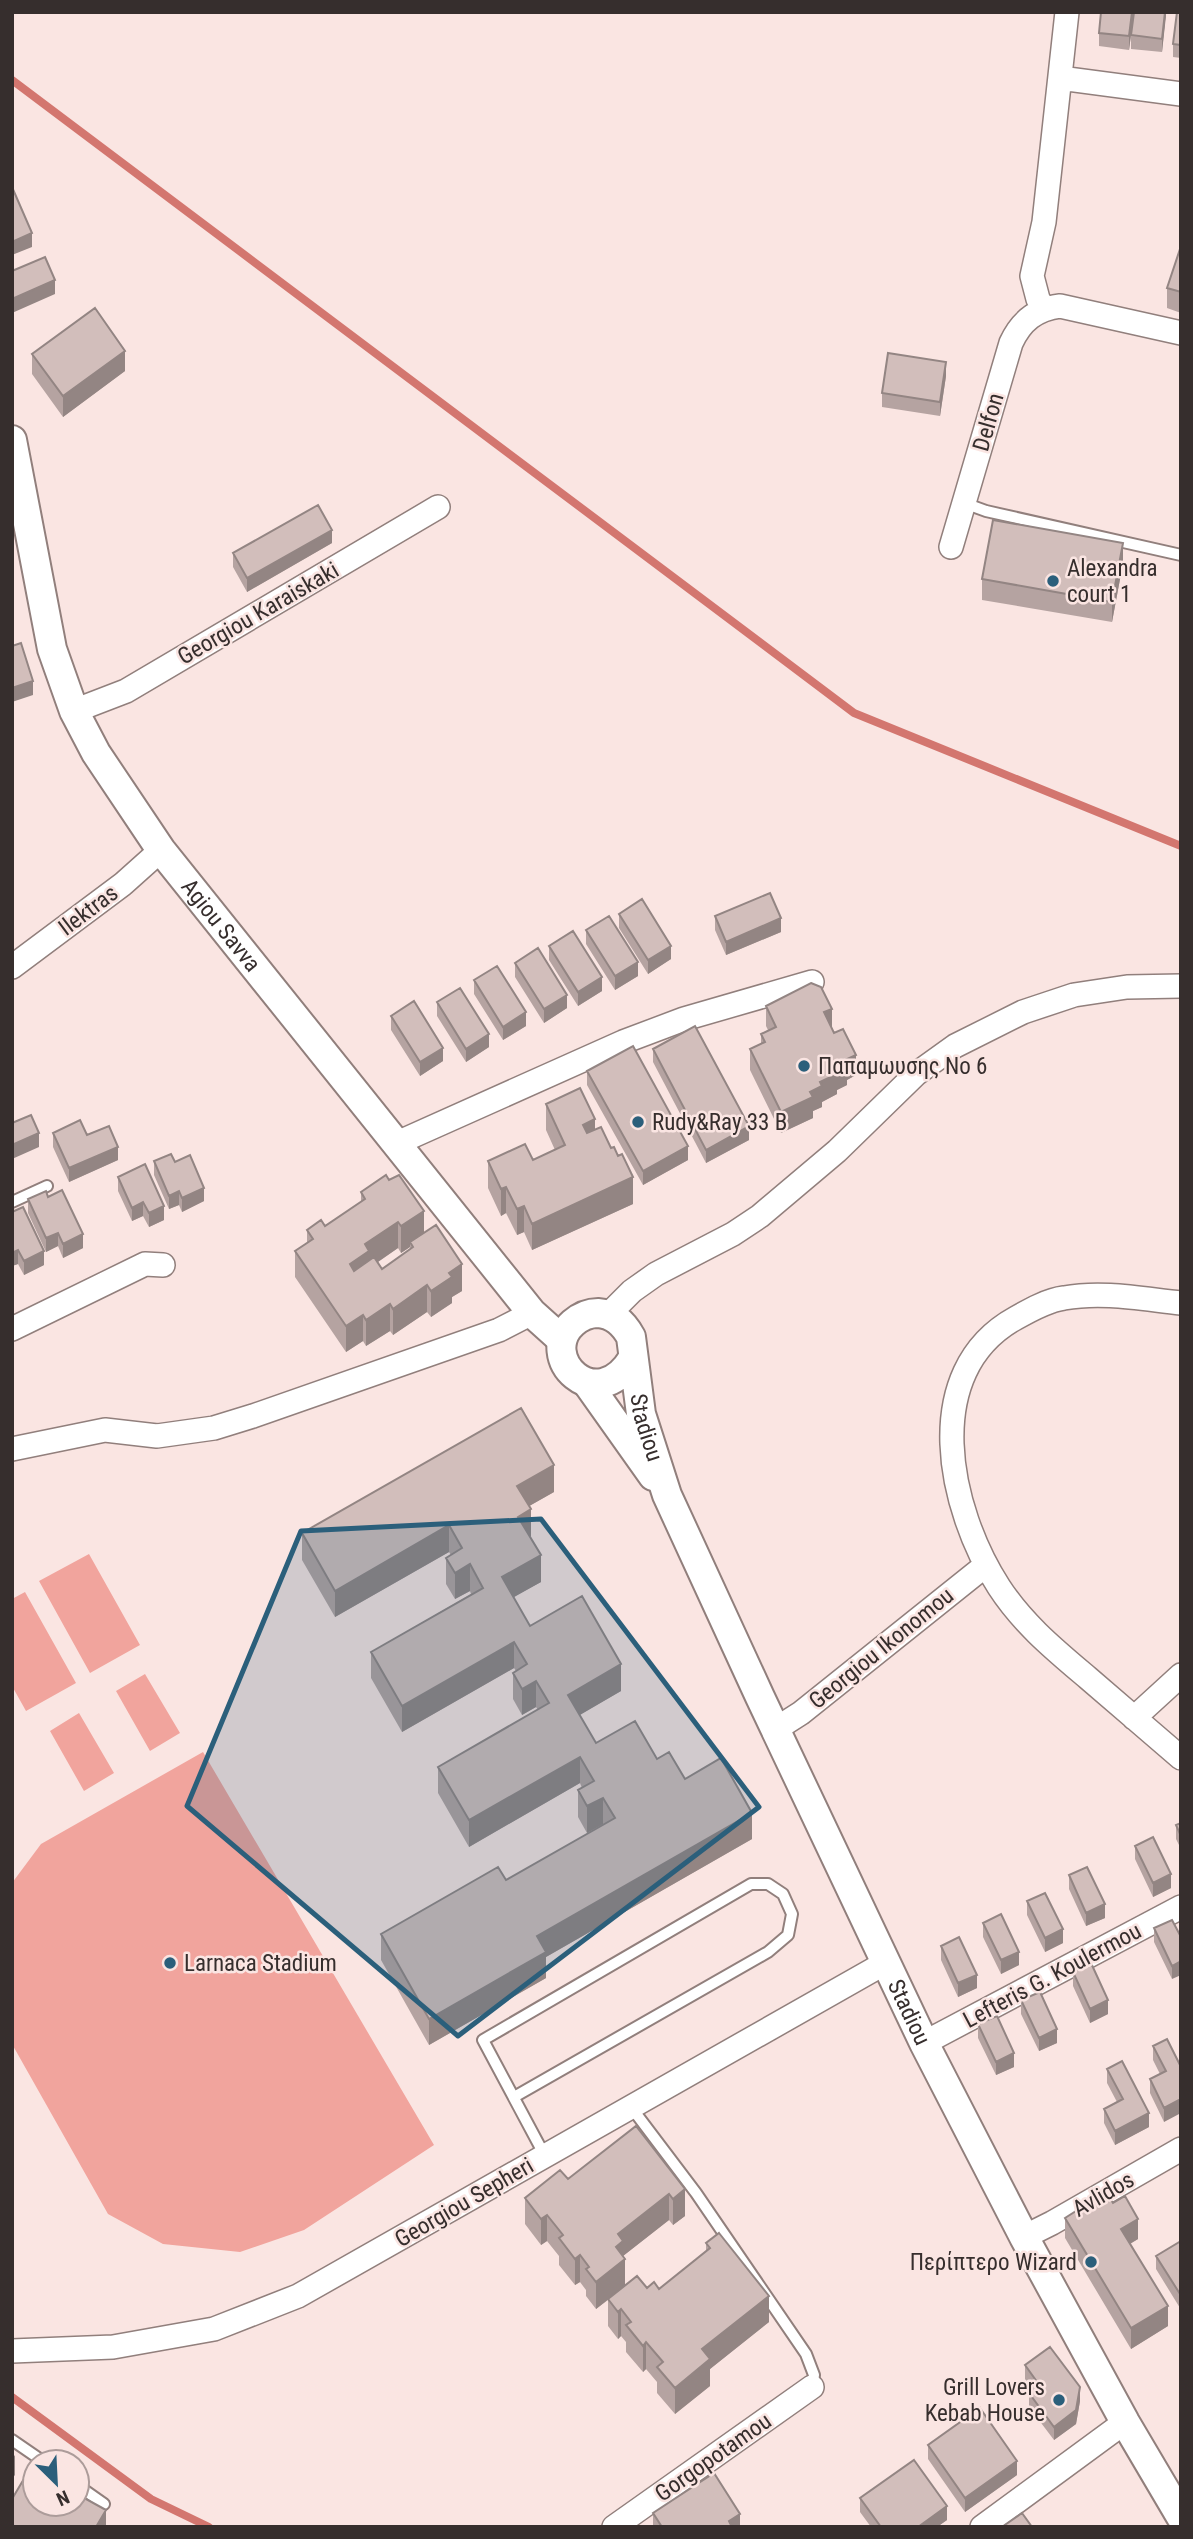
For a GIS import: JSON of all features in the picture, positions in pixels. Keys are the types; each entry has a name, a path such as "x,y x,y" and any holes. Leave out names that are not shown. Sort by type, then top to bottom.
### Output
{"street":[{"path":"1067,12 1044,222 1032,276 1038,299 1044,309 1060,306 1077,308 1181,333"},
{"path":"1060,78 1181,94"},
{"name":"Delfon","path":"951,547 1011,343 1025,321 1044,309"},
{"name":"Agiou Savva","path":"12,440 52,649 74,711 96,753 161,850 532,1313 562,1340"},
{"name":"Georgiou Karaiskaki","path":"74,711 126,691 438,507"},
{"name":"Ilektras","path":"12,967 117,889 161,850"},
{"path":"395,1144 623,1042 684,1019 812,982"},
{"path":"608,1315 632,1291 656,1274 733,1234 760,1216 816,1171 916,1074 956,1046 1023,1012 1074,995 1127,987 1181,986"},
{"path":"12,1329 145,1264 163,1265"},
{"path":"1181,1303 1100,1294 1062,1298 1030,1310 1001,1326 982,1344 966,1366 952,1409 952,1458 969,1530 1001,1590 1032,1630 1181,1758"},
{"path":"12,1449 105,1430 157,1436 214,1427 253,1416 499,1329 532,1313"},
{"path":"586,1315 608,1315 626,1327 631,1337 633,1359 619,1377 598,1384 587,1382 569,1370 564,1360 562,1340 576,1320 586,1315"},
{"name":"Stadiou","path":"633,1359 641,1414 667,1495 885,1963 1024,2237 1125,2422 1181,2517"},
{"name":"Stadiou","path":"587,1382 667,1495"},
{"name":"Georgiou Ikonomou","path":"776,1730 986,1565"},
{"path":"1134,1718 1181,1675"},
{"name":"Lefteris G. Koulermou","path":"924,2043 1181,1907"},
{"name":"Georgiou Sepheri","path":"12,2351 113,2347 214,2329 298,2296 885,1963"},
{"name":"Avlidos","path":"1024,2237 1181,2149"},
{"name":"Gorgopotamou","path":"614,2527 812,2387"},
{"path":"982,2527 1125,2422"}],"lane":[{"path":"964,503 986,511 1181,555"},
{"path":"12,1202 47,1186"},
{"path":"514,2097 768,1952 788,1935 792,1914 783,1894 768,1884 751,1884 483,2040 545,2156"},
{"path":"631,2107 696,2193 806,2354 814,2375 812,2387"},
{"path":"91,2495 104,2504"}],"highlighted area":[{"path":"541,1519 759,1807 458,2036 187,1806 301,1531"}],"shaded area":[{"path":"89,1554 140,1645 90,1673 39,1581"},
{"path":"25,1592 76,1683 26,1711 12,1686 12,1599"},
{"path":"145,1674 180,1733 150,1751 116,1691"},
{"path":"79,1713 114,1773 84,1791 50,1731"},
{"name":"Larnaca Stadium","path":"203,1752 434,2145 304,2230 240,2252 163,2244 108,2214 12,2044 12,1883 41,1844"}],"building":[{"path":"1101,12 1132,12 1129,36 1099,33"},
{"path":"1134,12 1165,12 1162,39 1131,35"},
{"path":"1177,12 1181,12 1181,45 1173,44"},
{"path":"12,187 32,233 12,242"},
{"path":"1181,246 1181,292 1167,288"},
{"path":"45,257 55,280 12,299 12,271"},
{"path":"95,308 125,351 63,396 32,354"},
{"path":"888,353 946,362 940,402 882,393"},
{"path":"318,505 332,530 247,578 233,553"},
{"name":"Alexandra court 1","path":"993,520 1123,543 1112,602 982,579"},
{"path":"21,643 33,681 12,688 12,646"},
{"path":"770,893 781,918 726,942 715,916"},
{"path":"642,899 671,946 648,960 619,914"},
{"path":"609,916 638,962 615,976 586,930"},
{"path":"573,931 602,977 578,992 549,946"},
{"path":"538,948 567,995 544,1009 515,963"},
{"path":"497,966 526,1012 503,1027 474,980"},
{"name":"Παπαμωυσης No 6","path":"811,983 821,987 832,1009 824,1012 834,1033 843,1029 856,1055 845,1060 847,1065 835,1071 837,1074 820,1082 822,1086 810,1092 813,1097 781,1112 750,1049 765,1042 761,1034 776,1027 766,1006"},
{"path":"460,988 489,1034 466,1049 437,1002"},
{"path":"414,1001 443,1048 420,1062 391,1016"},
{"path":"695,1026 749,1126 706,1150 653,1049"},
{"name":"Rudy&Ray 33 B","path":"633,1046 688,1146 643,1171 587,1071"},
{"path":"580,1088 595,1119 583,1125 587,1133 601,1127 611,1148 614,1147 618,1156 622,1154 633,1177 532,1224 524,1206 517,1209 506,1187 501,1189 488,1161 525,1144 533,1160 565,1145 546,1104"},
{"path":"31,1115 39,1133 12,1145 12,1123"},
{"path":"80,1120 87,1135 109,1126 118,1147 69,1168 53,1133"},
{"path":"171,1154 175,1162 190,1155 204,1188 182,1198 179,1191 169,1196 154,1161"},
{"path":"145,1164 164,1206 149,1213 143,1202 132,1208 118,1177"},
{"path":"386,1175 389,1180 399,1175 424,1211 401,1226 398,1222 365,1244 369,1251 350,1264 354,1271 374,1257 382,1269 413,1247 410,1242 436,1225 462,1264 449,1273 452,1277 431,1291 427,1285 393,1309 390,1304 366,1320 363,1315 346,1326 295,1251 313,1239 307,1230 321,1220 325,1226 365,1199 361,1192"},
{"path":"62,1190 83,1234 63,1244 58,1233 46,1238 28,1199 46,1191 48,1197"},
{"path":"23,1207 44,1251 24,1261 18,1250 12,1253 12,1212"},
{"path":"521,1408 554,1465 517,1486 531,1509 518,1517 541,1555 502,1577 530,1626 582,1596 621,1664 568,1695 596,1743 635,1721 657,1759 669,1752 685,1779 721,1758 752,1813 537,1936 546,1952 429,2019 381,1934 498,1867 506,1880 615,1818 603,1798 587,1806 578,1790 594,1781 580,1757 469,1820 438,1767 549,1703 536,1681 522,1689 513,1673 527,1664 514,1642 402,1706 371,1652 483,1588 470,1564 455,1573 446,1558 462,1548 449,1525 335,1591 302,1533"},
{"path":"1181,1823 1181,1836 1176,1825"},
{"path":"1153,1837 1171,1874 1153,1883 1135,1846"},
{"path":"1087,1867 1105,1904 1086,1913 1069,1875"},
{"path":"1045,1893 1063,1929 1045,1938 1027,1901"},
{"path":"1001,1914 1019,1952 1001,1960 983,1923"},
{"path":"1172,1920 1181,1937 1181,1961 1172,1966 1154,1928"},
{"path":"959,1937 977,1975 958,1983 941,1946"},
{"path":"1091,1963 1108,2000 1090,2009 1073,1972"},
{"path":"1040,1992 1057,2029 1039,2038 1021,2000"},
{"path":"997,2016 1014,2053 996,2062 978,2024"},
{"path":"1167,2039 1181,2067 1181,2099 1164,2108 1150,2079 1166,2071 1153,2046"},
{"path":"1122,2061 1149,2113 1115,2131 1104,2109 1123,2099 1107,2069"},
{"path":"636,2126 685,2189 673,2199 669,2194 618,2234 623,2241 616,2247 625,2259 596,2282 580,2255 575,2259 559,2238 563,2235 547,2215 541,2219 525,2198 560,2170 568,2179"},
{"path":"1106,2192 1113,2203 1125,2196 1138,2219 1121,2229 1168,2306 1131,2328 1065,2218"},
{"path":"719,2233 769,2296 702,2349 710,2359 675,2388 657,2367 663,2362 646,2342 643,2346 626,2325 631,2322 621,2309 618,2312 608,2299 637,2276 647,2288 654,2282 659,2289 710,2248 706,2243"},
{"path":"1181,2241 1181,2293 1180,2294 1156,2256"},
{"name":"Grill Lovers Kebab House","path":"1050,2347 1080,2387 1076,2410 1054,2427 1029,2393 1040,2386 1025,2365"},
{"path":"980,2408 1017,2461 965,2498 928,2445"},
{"path":"914,2460 947,2506 918,2527 881,2527 860,2498"},
{"path":"714,2473 740,2514 729,2521 732,2527 662,2527 653,2513"},
{"path":"21,2484 21,2518 91,2518 91,2502 106,2510 96,2527 16,2527 12,2525 12,2499"},
{"path":"1022,2513 1032,2527 1002,2527"}],"waterway":[{"path":"12,80 854,713 1181,846"},
{"path":"12,2397 151,2499 209,2527"}],"place":[{"name":"Alexandra court 1","path":"1053,581"},
{"name":"Παπαμωυσης No 6","path":"804,1066"},
{"name":"Rudy&Ray 33 B","path":"638,1122"},
{"name":"Larnaca Stadium","path":"170,1963"},
{"name":"Περίπτερο Wizard","path":"1091,2262"},
{"name":"Grill Lovers Kebab House","path":"1059,2400"}]}
